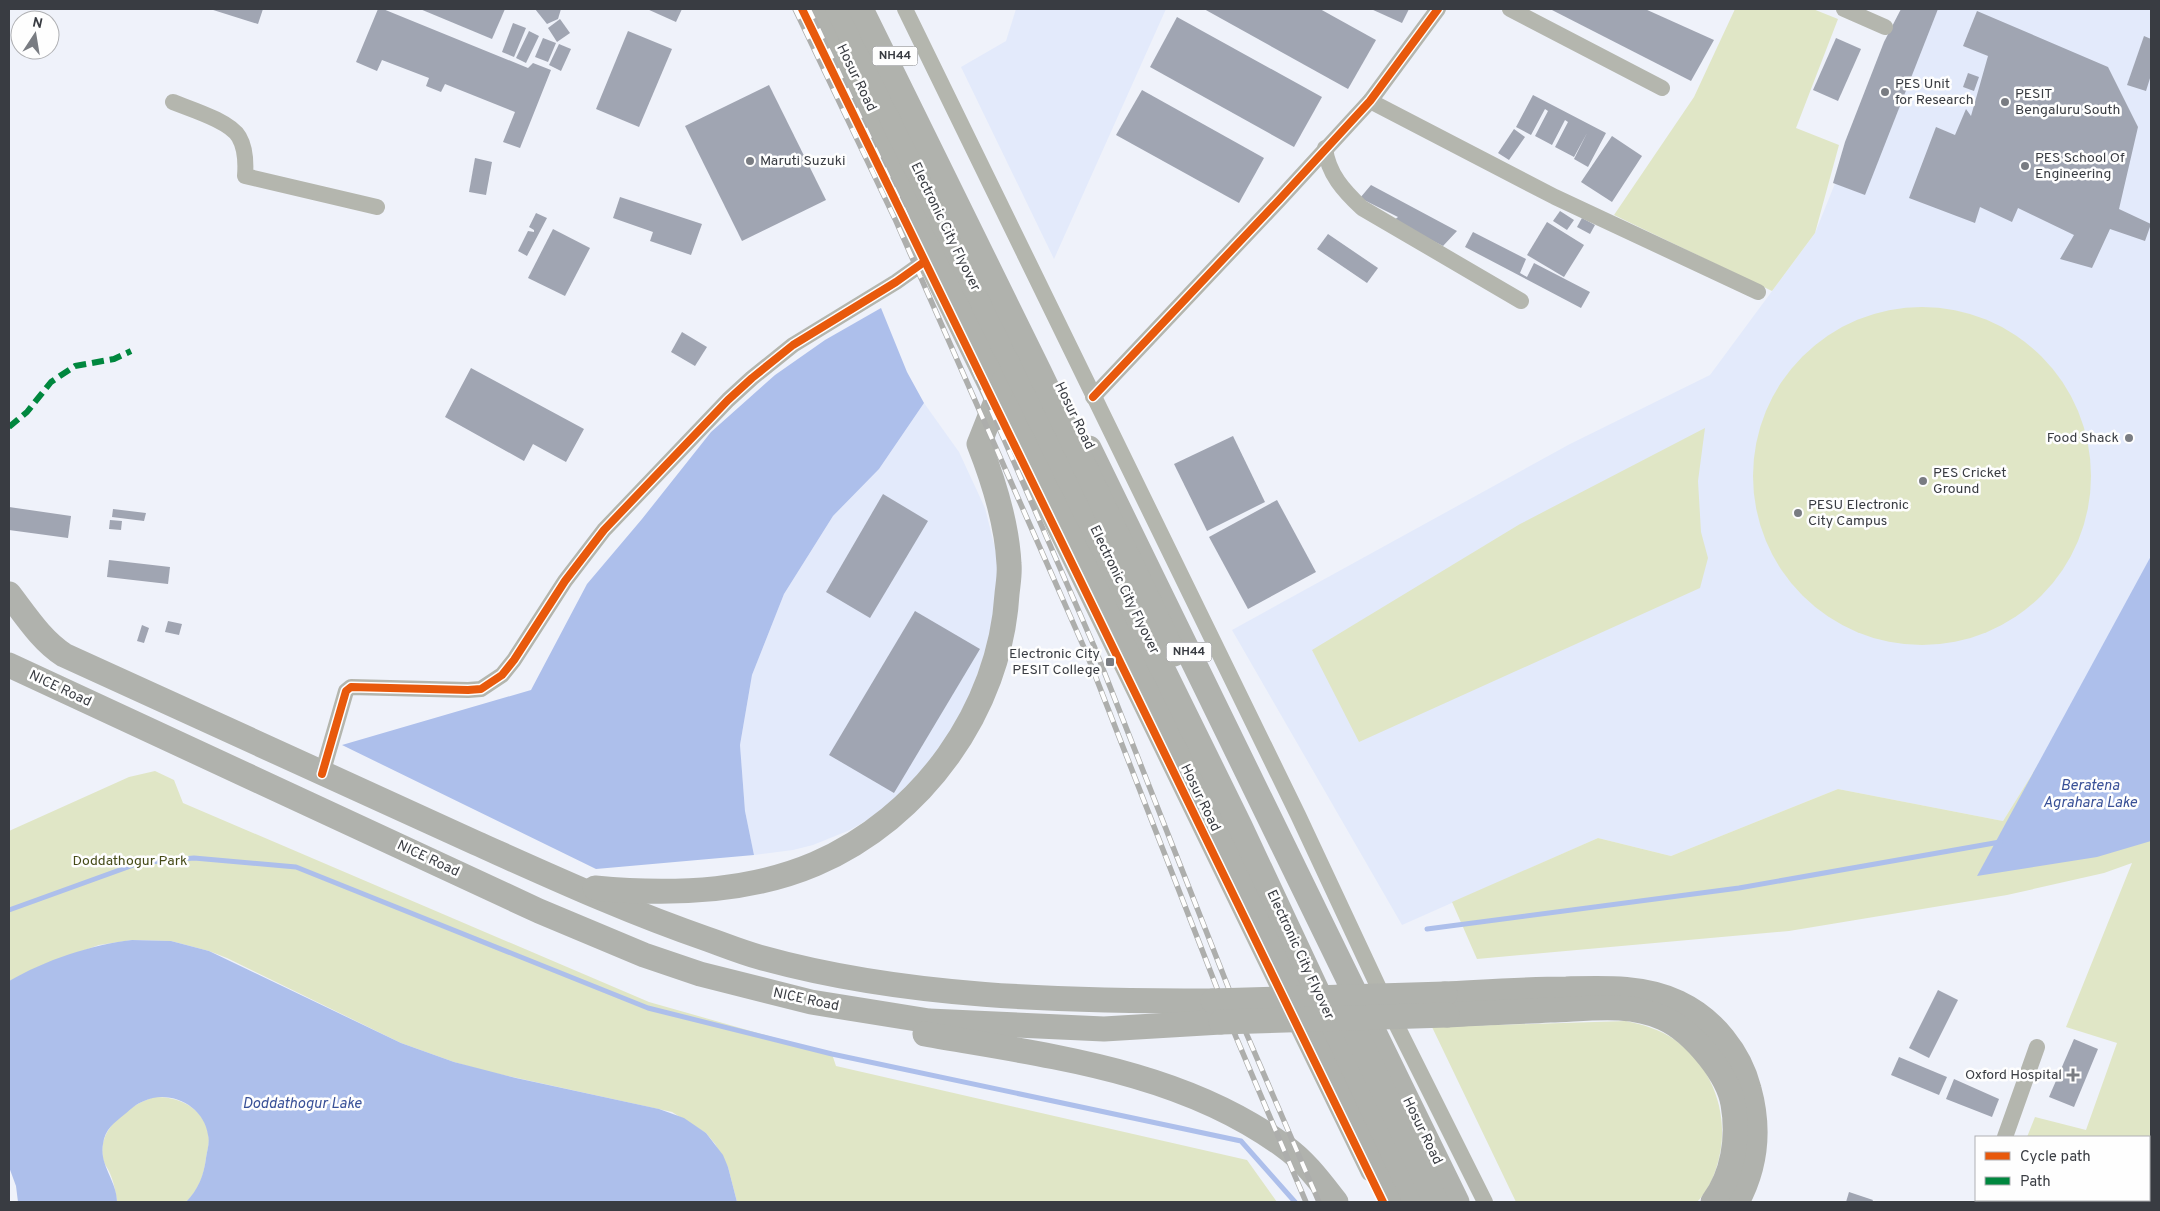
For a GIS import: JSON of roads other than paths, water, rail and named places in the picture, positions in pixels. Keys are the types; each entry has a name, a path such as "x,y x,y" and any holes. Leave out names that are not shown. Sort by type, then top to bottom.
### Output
{"highway":[{"name":"Hosur Road","path":"822,9 1166,713 1396,1202"},
{"name":"Electronic City Flyover","path":"838,9 1240,826 1416,1202"},
{"name":"Electronic City Flyover","path":"861,9 1043,380 1436,1202"},
{"name":"Hosur Road","path":"872,9 1102,473 1457,1202"},
{"path":"568,885 636,892 681,891 718,888 781,875 815,864 852,844 885,821 919,792 942,764 981,702 995,665 1006,619 1009,564 1001,506 979,444 1004,381"},
{"path":"9,594 51,647 64,655 568,885 661,923 758,957 867,980 1026,997 1106,1001 1217,1011 1446,1004 1606,1008 1637,1010 1663,1018 1687,1033 1721,1072 1732,1096 1735,1116 1735,1143 1729,1170 1721,1192 1713,1202"},
{"name":"NICE Road","path":"9,665 539,911 644,956 750,988 861,1011"},
{"path":"1446,1004 1538,989 1631,990 1679,1003 1704,1019 1735,1054 1746,1079 1752,1102 1756,1125 1756,1148 1747,1181 1737,1202"},
{"path":"861,1011 929,1021 1104,1029 1217,1011"},
{"path":"861,1011 905,1030 1056,1058 1110,1070 1177,1089 1221,1108 1286,1147 1311,1170 1336,1202"}],"street":[{"name":"Hosur Road","path":"802,9 1383,1202"},
{"name":"Hosur Road","path":"905,9 1300,820 1391,1014 1485,1202"},
{"path":"1093,396 1280,200 1325,148 1370,101 1438,9"},
{"path":"1510,9 1662,88"},
{"path":"1844,9 1885,27"},
{"path":"1370,101 1555,197 1758,292"},
{"path":"173,102 218,120 239,136 246,159 245,176 376,207"},
{"path":"1325,148 1330,170 1347,194 1362,208 1521,301"},
{"path":"322,774 346,691 351,687 481,689 502,675 514,660 565,581 604,530 728,400 792,345 896,282 924,262"},
{"path":"2005,1136 2037,1047"}],"water":[{"path":"881,308 907,372 924,403 879,469 833,516 784,594 752,675 740,745 745,811 754,855 596,869 342,745 531,690 587,584 642,519 711,432 775,375 825,340"},
{"name":"Beratena Agrahara Lake","path":"2151,556 2151,841 2097,857 1977,876"},
{"name":"Doddathogur Lake","path":"132,940 171,941 209,951 401,1043 454,1062 516,1078 659,1109 684,1118 706,1133 723,1155 737,1202 186,1202 194,1192 202,1176 209,1141 208,1135 200,1116 193,1108 175,1099 164,1097 154,1098 136,1105 114,1123 106,1134 102,1152 117,1202 18,1202 16,1186 9,1167 9,981 38,966 69,954 116,942"}],"waterway":[{"path":"1427,929 1739,888 2000,842"},
{"path":"9,910 139,863 194,858 296,867 648,1008 832,1054 1241,1141 1295,1202"}],"railway":[{"path":"795,9 895,219 1086,652 1236,1037 1306,1202"},
{"path":"809,9 905,212 1094,646 1247,1035 1319,1202"}],"place":[{"name":"PES Unit for Research","path":"1885,92"},
{"name":"PESIT Bengaluru South","path":"2005,102"},
{"name":"Maruti Suzuki","path":"750,161"},
{"name":"PES School Of Engineering","path":"2025,166"},
{"name":"Food Shack","path":"2129,438"},
{"name":"PES Cricket Ground","path":"1923,481"},
{"name":"PESU Electronic City Campus","path":"1798,513"},
{"name":"Electronic City PESIT College","path":"1110,662"},
{"name":"Oxford Hospital","path":"2073,1075"}],"park label":[{"name":"Doddathogur Park","path":"130,861"}]}
